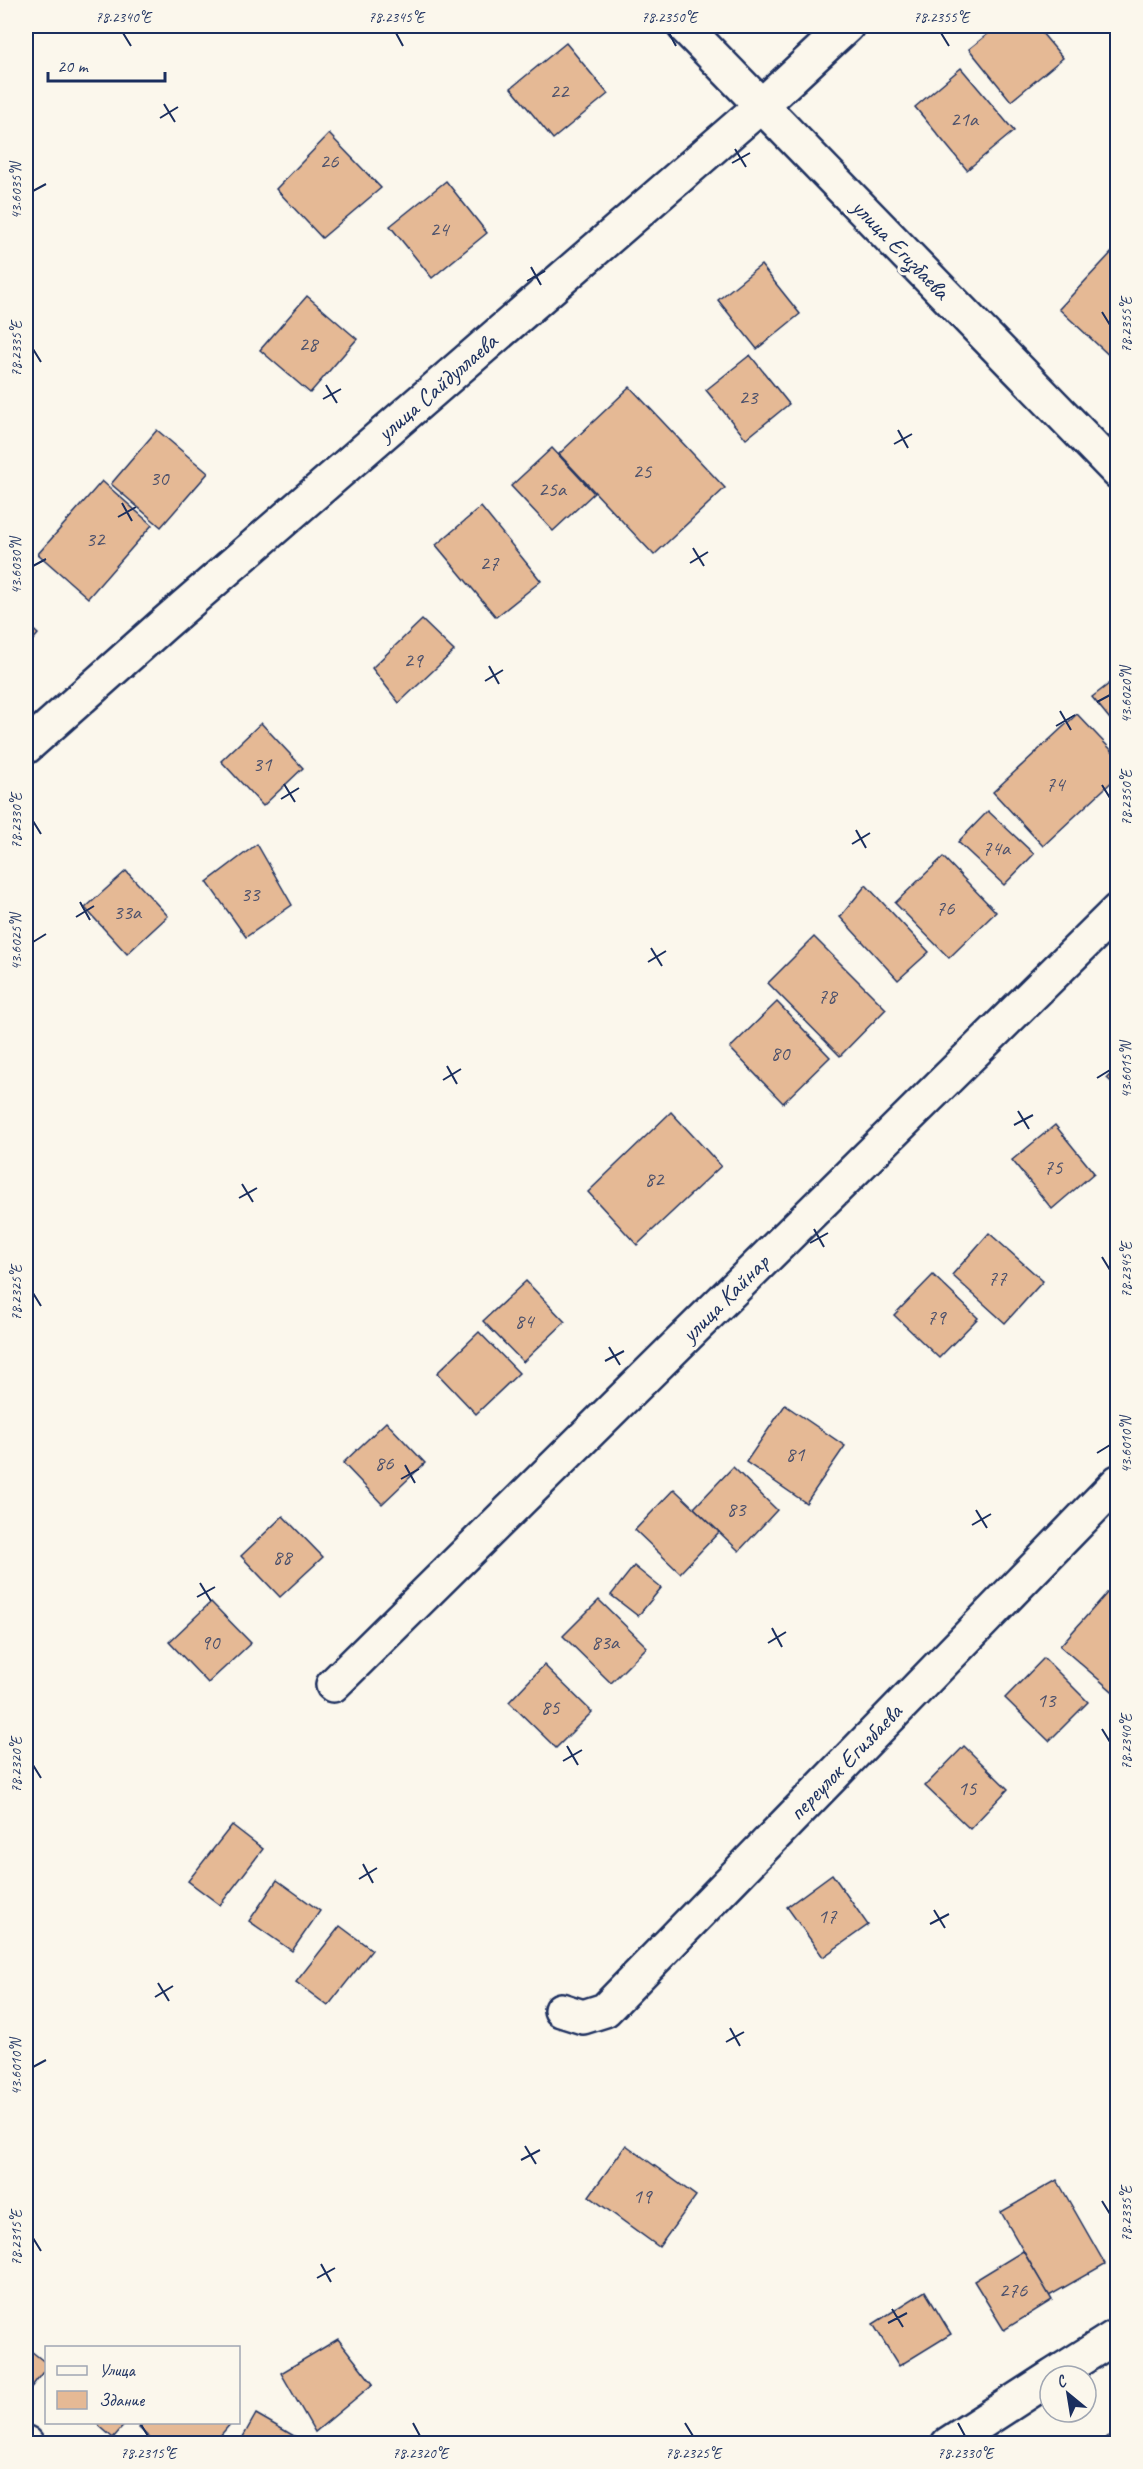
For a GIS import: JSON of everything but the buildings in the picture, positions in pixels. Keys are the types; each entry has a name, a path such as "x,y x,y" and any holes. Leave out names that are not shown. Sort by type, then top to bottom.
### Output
{"street":[{"name":"улица Егизбаева","path":"684,26 1118,472"},
{"name":"улица Сайдуллаева","path":"26,747 173,616 762,105 847,26"},
{"name":"улица Кайнар","path":"333,1685 1118,910"},
{"name":"переулок Егизбаева","path":"561,2010 583,2016 605,2010 1118,1482"},
{"path":"1072,2364 1118,2335"},
{"path":"948,2444 1038,2386"}]}
